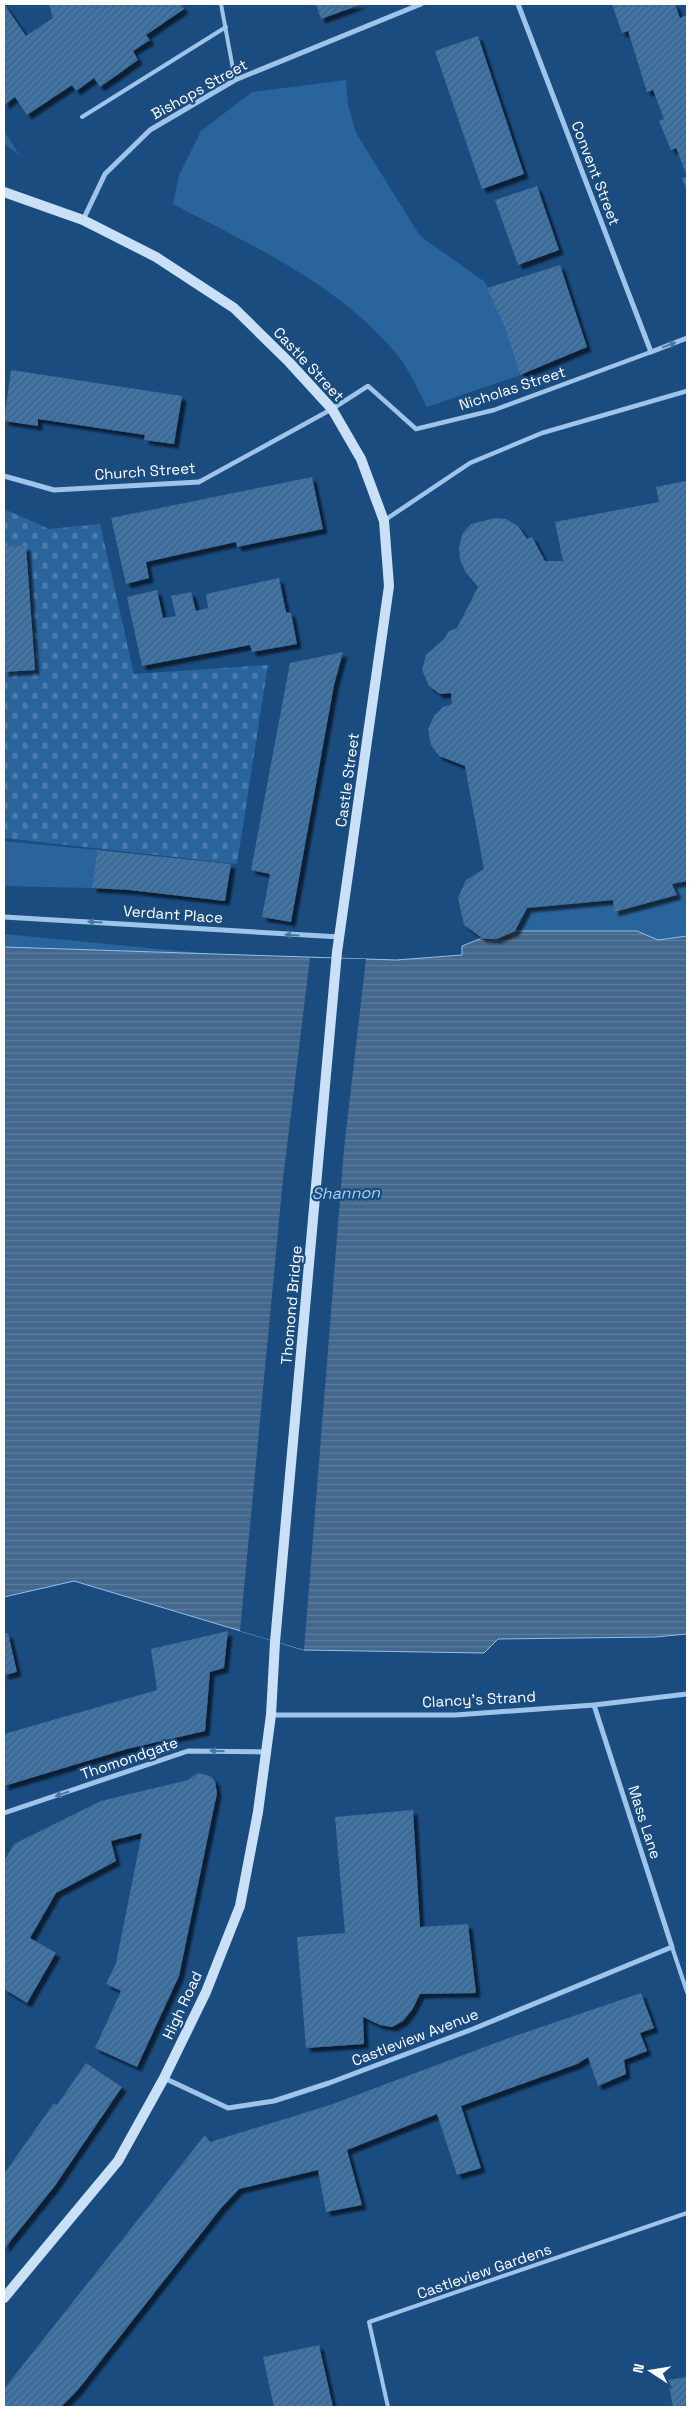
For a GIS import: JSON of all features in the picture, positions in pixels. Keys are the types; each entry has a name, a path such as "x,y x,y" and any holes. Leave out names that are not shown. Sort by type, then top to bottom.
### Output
{"main road":[{"name":"Castle Street","path":"4,192 83,220 156,257 234,308 290,362 332,409 361,459 384,521 389,586 340,937"},
{"name":"Thomond Bridge","path":"273,1676 337,952 340,937"},
{"name":"High Road","path":"4,2298 118,2161 164,2078 206,1992 240,1906 258,1812 271,1715 273,1676"}],"street":[{"name":"Bishops Street","path":"83,220 105,174 150,130 235,80 420,4"},
{"name":"Convent Street","path":"518,4 651,352"},
{"name":"Nicholas Street","path":"332,409 368,386 416,429 494,410 687,338"},
{"path":"384,521 470,464 542,434 687,391"},
{"name":"Church Street","path":"4,476 54,490 199,482 332,409"},
{"name":"Verdant Place","path":"4,916 340,937"},
{"name":"Clancy's Strand","path":"271,1715 455,1715 594,1705 687,1694"},
{"name":"Mass Lane","path":"594,1705 672,1947"},
{"name":"Thomondgate","path":"4,1813 188,1751 266,1752"},
{"name":"Castleview Avenue","path":"164,2078 228,2108 274,2101 329,2083 473,2029 672,1947"}],"lane":[{"path":"221,4 235,80"},
{"path":"82,117 226,27"},
{"path":"672,1947 687,1992"},
{"name":"Castleview Gardens","path":"388,2407 369,2322 687,2213"}],"green space":[{"path":"346,80 348,105 356,133 420,236 485,282 505,328 520,375 427,407 399,357 376,331 350,309 294,269 173,204 179,175 201,131 252,92"},
{"path":"4,131 20,156 4,143"},
{"path":"4,509 49,529 100,524 134,674 268,665 237,864 4,838"},
{"path":"4,841 97,850 92,888 4,886"},
{"path":"687,881 687,936 658,940 637,931 516,931 527,908 613,900 614,911 677,894 672,884"},
{"path":"4,934 222,955 4,947"}],"water":[{"name":"Shannon","path":"515,931 637,931 658,940 687,936 687,1634 655,1637 498,1639 484,1653 304,1650 74,1581 4,1597 4,947 396,960 462,955 462,946 482,938 496,939"}],"pier":[{"path":"310,958 366,959 344,1149 304,1650 240,1631 283,1179"}],"building":[{"path":"4,4 26,36 53,18 49,4 180,4 184,9 146,35 150,40 133,51 138,60 100,87 94,78 76,91 72,85 27,115 15,97 4,105"},
{"path":"316,4 362,4 321,19"},
{"path":"612,4 675,4 680,18 687,15 687,176 676,148 671,150 659,121 664,119 653,90 647,92 628,31 622,33"},
{"path":"478,36 524,174 482,189 435,51"},
{"path":"687,176 687,191 682,178"},
{"path":"537,186 559,250 518,265 495,200"},
{"path":"560,265 587,347 520,375 505,328 487,288"},
{"path":"11,370 182,396 174,444 144,440 145,435 38,419 38,426 4,421"},
{"path":"312,477 323,529 237,547 236,542 146,562 149,578 126,584 111,518"},
{"path":"686,481 687,881 672,884 677,895 614,912 613,900 527,908 515,931 496,939 482,938 464,925 458,898 466,880 484,869 465,766 439,756 431,745 428,729 434,716 443,707 452,704 451,693 440,694 429,686 422,670 426,655 444,639 449,631 457,628 478,587 466,573 460,560 459,548 462,534 471,524 495,518 506,519 518,526 527,539 532,537 545,561 563,561 555,522 659,502 656,487"},
{"path":"26,546 35,670 4,672 4,547"},
{"path":"279,578 286,612 291,613 297,644 252,652 250,645 142,666 127,597 157,590 163,618 176,616 171,596 191,592 196,611 208,608 206,594"},
{"path":"343,652 334,685 291,922 262,917 270,874 251,870 290,663"},
{"path":"97,850 231,864 225,901 129,890 92,888"},
{"path":"228,1631 224,1668 210,1672 205,1731 127,1749 4,1786 4,1734 157,1690 151,1649"},
{"path":"8,1633 17,1672 4,1675 4,1634"},
{"path":"198,1773 210,1776 215,1781 217,1793 179,1976 137,2067 95,2048 121,1991 106,1984 116,1963 142,1833 111,1841 116,1861 56,1893 30,1938 56,1953 27,2003 4,1989 4,1861 14,1844 101,1801 188,1780"},
{"path":"413,1810 420,1927 468,1924 476,1993 420,1994 412,2010 403,2021 392,2027 380,2025 363,2017 364,2044 306,2048 297,1937 345,1933 335,1817"},
{"path":"641,1993 654,2028 640,2033 647,2051 624,2060 626,2074 598,2086 588,2057 577,2064 461,2106 481,2168 457,2175 437,2114 347,2150 362,2205 326,2212 318,2170 239,2189 222,2207 77,2391 61,2407 4,2407 4,2389 205,2135 210,2142 330,2105 506,2039"},
{"path":"86,2063 122,2087 54,2187 4,2249 4,2174 54,2103 57,2105"},
{"path":"319,2345 333,2407 274,2407 263,2357"},
{"path":"687,2377 687,2407 673,2407 668,2380"}]}
